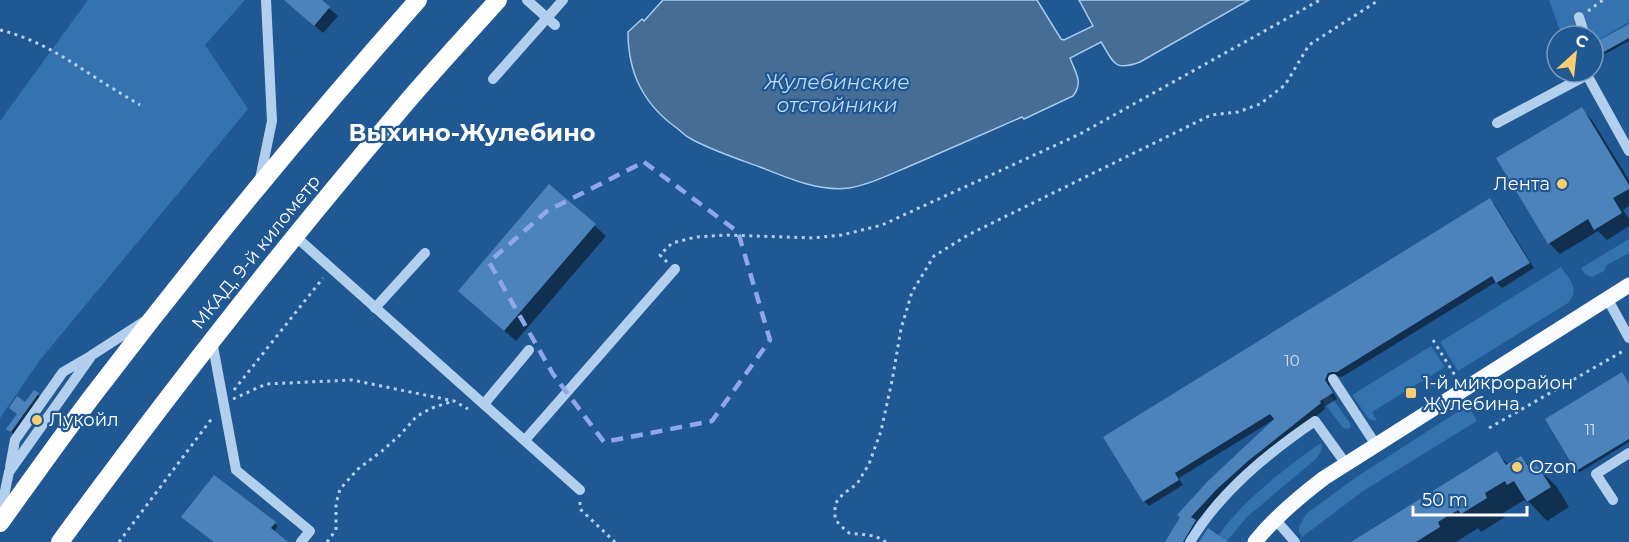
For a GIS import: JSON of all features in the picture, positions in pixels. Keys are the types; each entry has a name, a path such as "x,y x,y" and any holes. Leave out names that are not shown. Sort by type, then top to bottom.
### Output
{"highway":[{"path":"0,523 93,395 158,312 350,75 418,0"},
{"name":"МКАД, 9-й километр","path":"60,542 141,431 295,236 396,115 498,0"}],"main road":[{"path":"1255,542 1298,498 1346,465 1629,285"}],"lane":[{"path":"259,186 272,122 266,0"},
{"path":"527,0 551,21"},
{"path":"493,79 551,21 563,0"},
{"path":"1579,17 1581,24"},
{"path":"1497,123 1567,84"},
{"path":"1593,84 1629,151"},
{"path":"295,236 580,490"},
{"path":"375,308 424,253"},
{"path":"525,440 675,269"},
{"path":"1607,298 1629,339"},
{"path":"0,515 9,472 92,355 158,312"},
{"path":"212,341 236,470 310,531 301,542"},
{"path":"484,404 529,350"},
{"path":"1333,379 1376,445"},
{"path":"1190,542 1201,524 1224,496 1292,436 1315,421 1346,465"},
{"path":"1613,500 1596,474 1629,453"},
{"path":"1275,519 1295,542"}],"path":[{"path":"675,269 660,255 672,243 696,237 726,235 813,238 842,235 882,225 1080,135 1320,0"},
{"path":"886,542 875,536 849,533 835,519 835,504 843,494 857,484 869,464 881,431 901,329 912,292 934,256 968,235 1211,115 1238,112 1260,104 1285,85 1309,45 1379,0"},
{"path":"1579,17 1603,0"},
{"path":"0,30 27,38 70,60 140,105"},
{"path":"1433,340 1464,389"},
{"path":"1489,429 1629,348"},
{"path":"224,403 266,384 352,380 454,401 474,412"},
{"path":"327,542 336,530 336,504 340,489 358,469 400,435 417,416 454,401"},
{"path":"580,490 580,509 615,542"}],"highlighted area":[{"path":"644,162 738,232 770,340 712,421 604,442 553,374 489,262 547,211"}],"shaded area":[{"path":"88,0 245,0 205,45 248,109 40,360 0,418 0,121"},
{"path":"1549,0 1629,0 1629,22 1605,36 1605,24 1558,24"},
{"path":"1629,239 1629,253 1607,265 1604,271 1592,277 1585,274 1581,268"},
{"path":"1561,267 1573,289 1572,298 1568,303 1458,371 1440,342"},
{"path":"1431,346 1445,367 1372,412 1377,421 1369,419 1352,395"},
{"path":"1330,395 1350,423 1351,427 1348,429 1343,428 1322,400"},
{"path":"1468,405 1477,421 1363,491 1302,537 1299,527 1306,514 1355,478"},
{"path":"1321,443 1317,458 1247,517 1226,542 1214,542 1249,501 1278,475"}],"water":[{"name":"Жулебинские отстойники","path":"663,0 1037,0 1061,39 1064,40 1093,26 1079,0 1249,0 1131,65 1124,66 1115,63 1101,42 1070,58 1078,82 1073,96 1024,119 1022,117 883,177 858,186 838,189 804,183 709,148 687,136 656,110 647,99 635,75 631,62 628,32 642,19 644,21"}],"building":[{"path":"284,0 322,0 330,7 314,26"},
{"path":"1629,24 1629,38 1605,51 1605,37"},
{"path":"1582,107 1629,185 1629,189 1613,198 1622,213 1594,230 1588,219 1548,244 1496,158"},
{"path":"549,184 596,224 504,331 458,291"},
{"path":"1490,198 1530,263 1496,283 1492,276 1337,372 1328,373 1325,380 1333,393 1320,401 1321,403 1248,461 1217,489 1191,517 1196,520 1183,542 1165,542 1180,517 1177,515 1208,481 1274,419 1270,414 1175,473 1179,480 1143,502 1103,437"},
{"path":"1622,372 1629,384 1629,439 1576,471 1545,419"},
{"path":"34,390 39,393 11,432 6,429 17,414 9,408 17,396 25,402"},
{"path":"1497,451 1506,465 1521,456 1530,469 1537,465 1551,487 1527,502 1514,481 1507,485 1505,481 1485,493 1487,498 1461,514 1458,510 1438,522 1440,527 1416,542 1351,542"},
{"path":"214,475 276,522 271,528 288,542 214,542 181,517"},
{"path":"1208,528 1228,542 1199,542"}],"place":[{"name":"Лента","path":"1562,184"},
{"name":"1-й микрорайон Жулебина","path":"1411,393"},
{"name":"Лукойл","path":"37,420"},
{"name":"Ozon","path":"1517,467"}],"district":[{"name":"Выхино-Жулебино","path":"472,132"}]}
